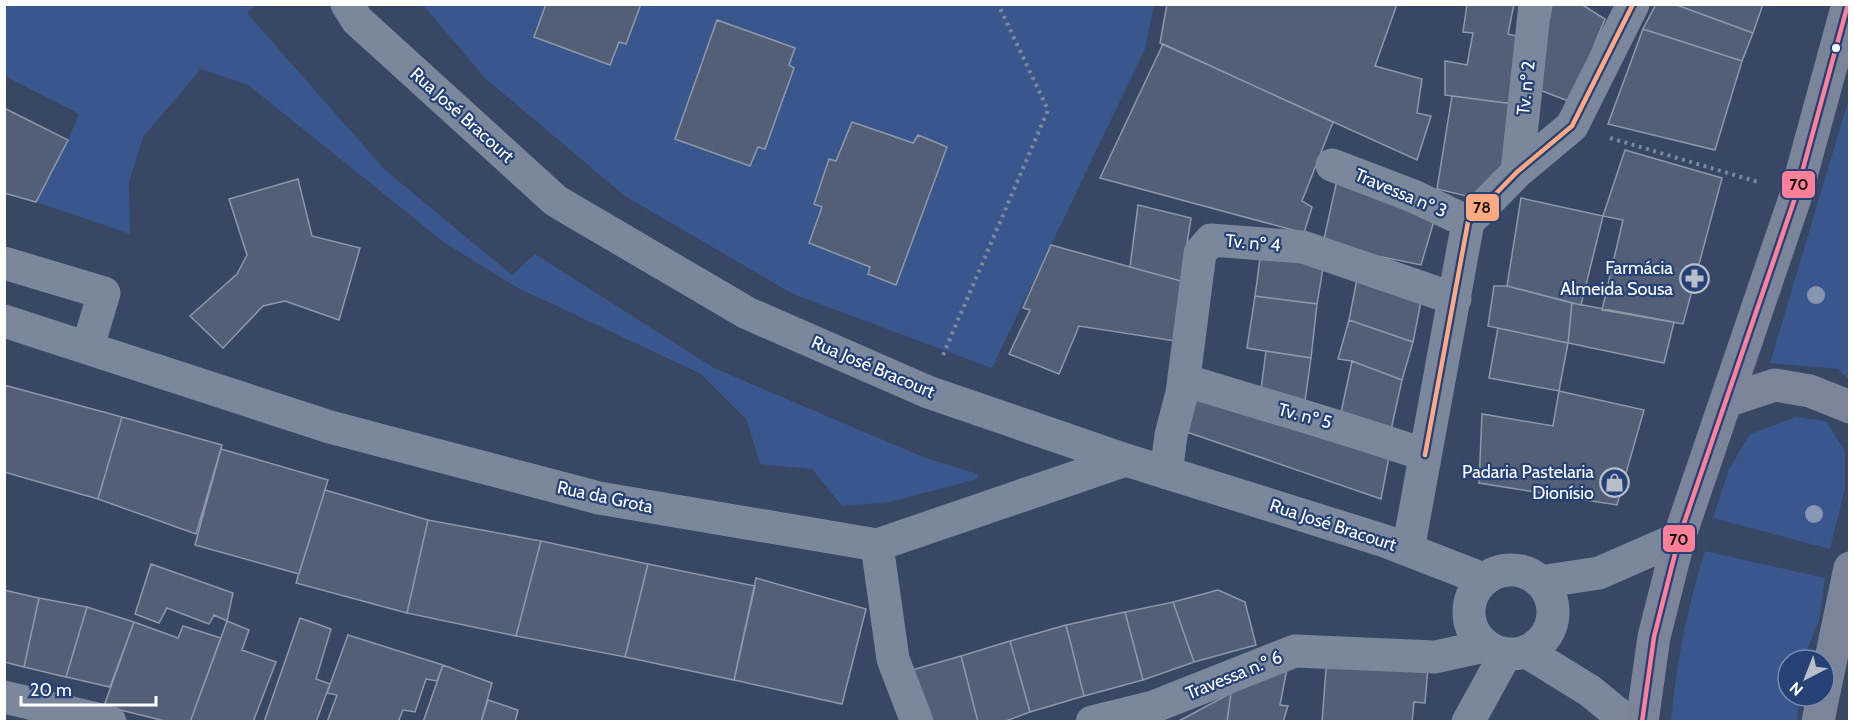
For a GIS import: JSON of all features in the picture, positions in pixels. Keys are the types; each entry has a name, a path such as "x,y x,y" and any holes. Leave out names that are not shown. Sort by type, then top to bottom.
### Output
{"main road":[{"path":"1642,722 1654,637 1678,538 1797,194 1848,4"},
{"path":"1726,401 1775,385 1810,391 1850,407"},
{"path":"1833,648 1850,568"}],"street":[{"name":"Rua José Bracourt","path":"347,4 357,20 556,201 747,313 928,392 1126,460 1408,550 1483,579"},
{"name":"Tv. nº 2","path":"1517,172 1535,4"},
{"path":"1408,550 1468,222 1517,172 1572,126 1633,4"},
{"name":"Travessa nº 3","path":"1332,165 1413,196 1468,222"},
{"name":"Tv. nº 4","path":"1166,473 1171,435 1184,380 1200,253 1211,240 1303,247 1455,298"},
{"path":"4,263 104,293 87,346"},
{"name":"Rua da Grota","path":"4,321 87,346 330,427 598,498 877,545 1126,460"},
{"name":"Tv. nº 5","path":"1184,380 1280,410 1338,424 1425,455"},
{"path":"1540,582 1599,573 1678,538"},
{"path":"877,545 893,659 918,722"},
{"path":"1506,651 1539,645 1548,634 1552,620 1548,592 1540,582 1530,575 1506,570 1483,579 1475,590 1468,614 1477,638 1590,691 1628,722"},
{"name":"Travessa n.º 6","path":"1092,722 1153,714 1295,651 1435,657 1506,651"},
{"path":"1468,722 1506,651"},
{"path":"4,697 110,722"}],"path":[{"path":"928,392 1048,110 999,4"},
{"path":"1572,126 1797,194"}],"shaded area":[{"path":"4,5 256,5 247,13 385,170 512,275 535,254 714,368 923,457 978,474 977,479 890,502 842,506 812,469 760,464 747,420 701,374 516,287 445,243 248,85 201,69 143,137 129,182 130,234 36,202 79,114 5,76"},
{"path":"423,5 1154,5 1145,49 992,368 793,294 625,196 486,79"},
{"path":"1849,98 1850,379 1838,369 1770,363"},
{"path":"1796,417 1826,421 1845,451 1845,488 1830,549 1713,518 1729,469 1750,434"},
{"path":"1705,551 1825,578 1819,621 1808,648 1776,648 1776,708 1798,708 1797,721 1671,721 1683,636"}],"building":[{"path":"546,4 641,4 626,44 619,42 610,65 534,37"},
{"path":"1167,4 1397,4 1375,66 1422,79 1417,113 1431,116 1417,160 1160,43"},
{"path":"1467,4 1514,4 1508,34 1524,38 1514,104 1445,95 1445,61 1467,65 1473,33 1463,32"},
{"path":"1552,4 1581,4 1605,19 1571,102 1537,89"},
{"path":"1656,4 1674,4 1753,33 1742,61 1643,29"},
{"path":"1674,4 1763,4 1753,33"},
{"path":"717,20 795,48 789,65 794,68 765,149 758,147 750,166 675,139"},
{"path":"1643,29 1742,61 1715,150 1608,124"},
{"path":"1163,44 1333,122 1302,201 1312,207 1304,233 1100,178"},
{"path":"1452,96 1514,104 1507,165 1471,197 1437,189"},
{"path":"4,108 68,140 36,202 4,193"},
{"path":"852,122 913,143 918,135 947,147 896,285 868,274 870,267 809,243 822,207 814,204 829,159 836,161"},
{"path":"1625,150 1722,178 1683,324 1602,310 1623,220 1603,216"},
{"path":"298,179 312,236 360,248 339,320 285,301 263,306 223,348 190,316 237,274 247,255 229,199"},
{"path":"1337,180 1436,214 1421,265 1353,251 1324,239"},
{"path":"1521,198 1603,216 1581,305 1507,286"},
{"path":"1138,205 1191,218 1181,281 1130,267"},
{"path":"1051,245 1181,281 1175,341 1079,326 1059,374 1009,354 1030,310 1023,308"},
{"path":"1261,251 1324,262 1317,304 1255,296"},
{"path":"1357,279 1422,296 1413,342 1349,320"},
{"path":"1494,286 1507,286 1572,303 1568,343 1488,326"},
{"path":"1255,296 1317,304 1311,358 1247,348"},
{"path":"1572,303 1674,322 1664,363 1568,343"},
{"path":"1349,320 1413,342 1402,380 1352,361 1338,359"},
{"path":"1498,328 1568,343 1559,391 1489,378"},
{"path":"1266,351 1311,358 1304,408 1260,397"},
{"path":"1352,361 1402,380 1391,430 1340,417"},
{"path":"4,385 122,417 98,499 4,472"},
{"path":"1190,388 1390,452 1381,499 1181,430"},
{"path":"1559,391 1644,410 1617,505 1479,483 1482,414 1553,426"},
{"path":"122,417 222,445 196,534 98,499"},
{"path":"221,449 328,480 299,574 195,545"},
{"path":"325,490 428,520 407,613 296,583"},
{"path":"428,520 541,541 516,636 407,613"},
{"path":"541,541 648,564 625,657 516,636"},
{"path":"151,564 233,593 227,621 214,615 209,624 167,608 159,623 135,614"},
{"path":"648,564 755,586 734,680 625,657"},
{"path":"756,578 866,609 842,704 734,680"},
{"path":"4,590 39,598 24,667 4,662"},
{"path":"1218,590 1245,602 1256,645 1194,662 1173,602"},
{"path":"39,598 87,607 66,677 24,667"},
{"path":"1173,602 1194,662 1143,680 1125,612"},
{"path":"87,607 134,622 110,687 66,677"},
{"path":"1125,612 1143,680 1084,696 1066,625"},
{"path":"300,618 331,629 316,679 330,684 316,722 264,722"},
{"path":"227,621 249,630 242,650 276,662 253,722 190,722"},
{"path":"134,622 178,638 183,626 221,638 190,722 169,722 104,706"},
{"path":"1066,625 1084,696 1030,712 1010,641"},
{"path":"348,635 443,665 437,681 426,679 415,712 403,710 398,722 327,722 337,695 327,693"},
{"path":"1010,641 1030,712 1003,722 978,722 961,656"},
{"path":"961,656 978,722 929,722 912,670"},
{"path":"1327,656 1428,667 1425,703 1414,702 1412,722 1322,722"},
{"path":"1289,658 1280,705 1288,706 1283,722 1227,722 1231,693"},
{"path":"443,665 492,683 481,722 423,722"},
{"path":"1231,693 1227,722 1177,722"},
{"path":"488,700 518,710 515,722 481,722"}],"transit line":[{"name":"78","path":"1425,455 1468,222 1517,172 1572,126 1633,4"},
{"name":"70","path":"1642,722 1654,637 1679,538 1795,198 1848,4"}],"place":[{"name":"Farmácia Almeida Sousa","path":"1694,278"},
{"name":"Padaria Pastelaria Dionísio","path":"1615,482"}]}
